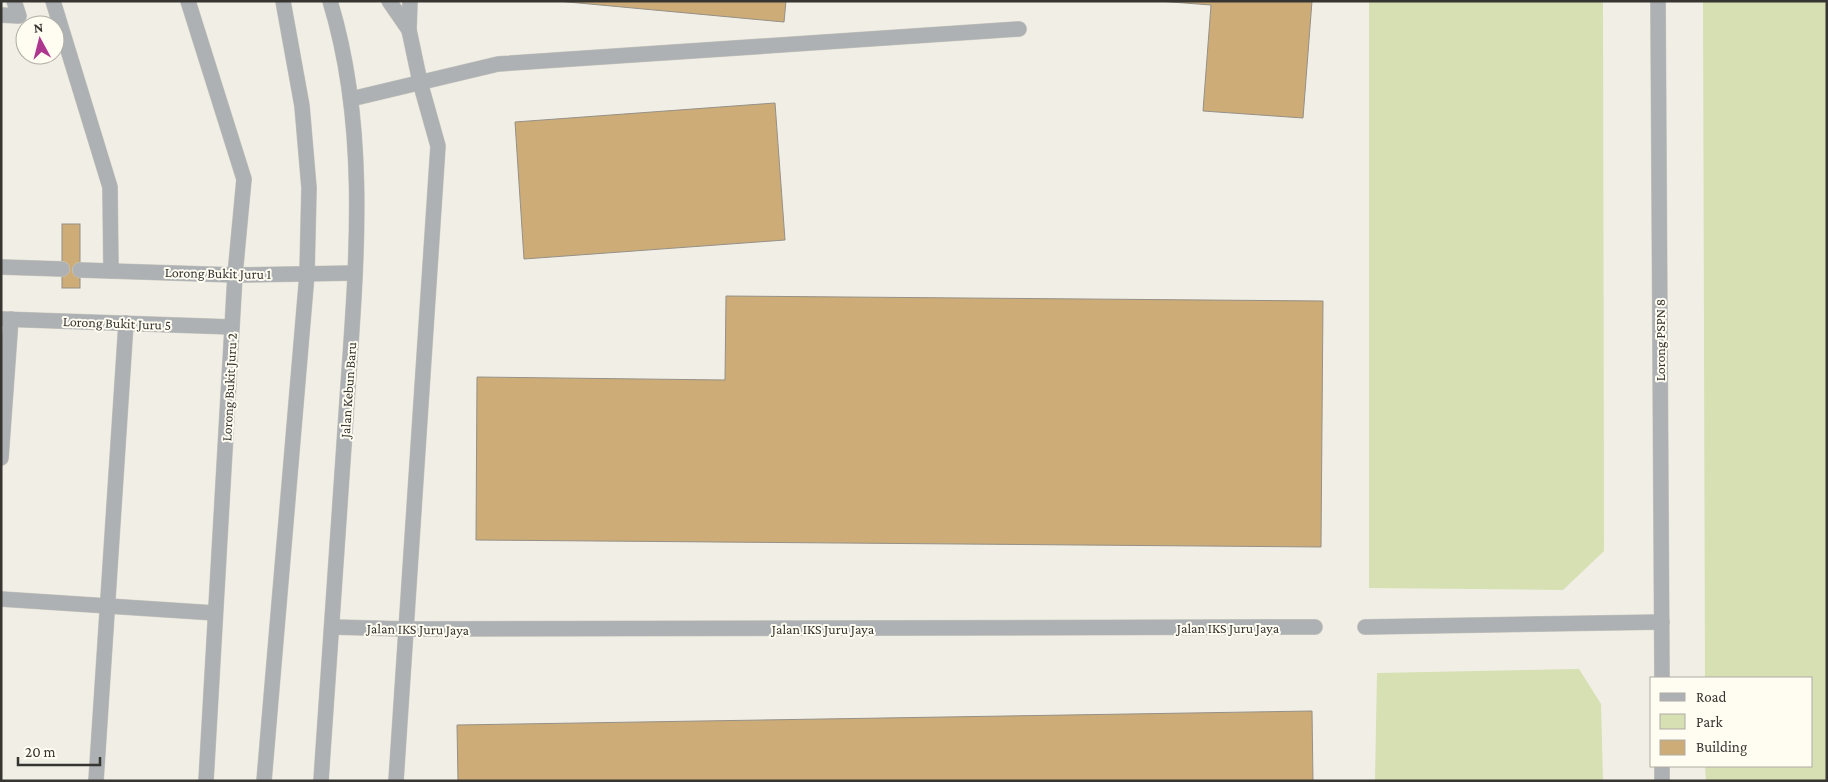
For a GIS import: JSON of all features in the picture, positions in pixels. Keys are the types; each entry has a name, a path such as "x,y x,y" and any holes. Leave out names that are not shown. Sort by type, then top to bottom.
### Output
{"street":[{"path":"54,1 110,187 111,271"},
{"name":"Lorong Bukit Juru 2","path":"188,1 244,179 235,275 206,781"},
{"path":"264,781 307,274 309,188 302,106 283,1"},
{"name":"Jalan Kebun Baru","path":"321,781 355,273 357,181 351,99 339,32 330,1"},
{"path":"390,1 409,30"},
{"path":"396,781 438,146 420,82 409,30 410,1"},
{"name":"Lorong PSPN 8","path":"1658,1 1662,677"},
{"path":"1,15 17,8"},
{"path":"351,99 498,64 1019,29"},
{"path":"1,267 62,269"},
{"name":"Lorong Bukit Juru 1","path":"80,270 235,275 355,273"},
{"path":"1,458 6,319"},
{"name":"Lorong Bukit Juru 5","path":"6,319 232,327"},
{"path":"96,781 126,323"},
{"path":"1,599 216,613"},
{"path":"1365,627 1662,622"},
{"name":"Jalan IKS Juru Jaya","path":"332,627 407,630 1315,627"},
{"path":"1662,767 1662,781"}],"green space":[{"path":"1369,1 1603,1 1604,551 1563,590 1369,588"},
{"path":"1703,1 1827,1 1827,781 1706,781 1705,767 1813,767 1813,677 1705,677"},
{"path":"1579,669 1601,704 1603,781 1375,781 1377,673"}],"building":[{"path":"557,1 786,1 784,22"},
{"path":"1158,1 1312,1 1303,118 1203,111 1211,5"},
{"path":"775,103 785,240 524,259 515,122"},
{"path":"62,224 80,224 80,288 62,288"},
{"path":"726,296 1323,301 1321,547 476,540 477,377 725,380"},
{"path":"1312,711 1313,781 458,781 457,725"}]}
